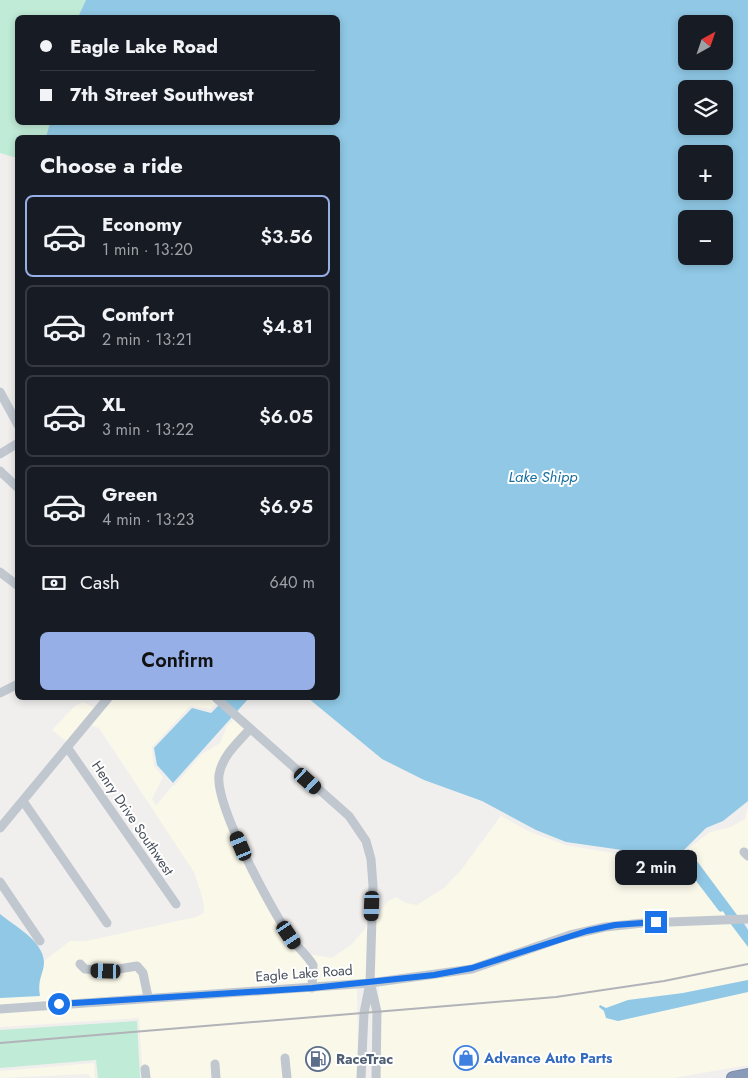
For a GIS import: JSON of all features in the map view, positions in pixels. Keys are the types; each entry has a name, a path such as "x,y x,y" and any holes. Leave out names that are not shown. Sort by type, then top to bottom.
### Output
{"highway":[{"path":"733,1078 748,1075"}],"street":[{"path":"0,392 15,420"},
{"path":"0,454 15,445"},
{"path":"0,471 15,485"},
{"path":"2,576 15,584"},
{"path":"0,693 15,686"},
{"path":"0,828 106,700"},
{"path":"218,700 349,816 366,841 373,878 370,982 364,1013 362,1078"},
{"path":"247,726 224,759 219,773 220,786 234,831 250,865 289,935 313,964 312,988"},
{"name":"Henry Drive Southwest","path":"67,747 176,904"},
{"path":"23,801 107,923"},
{"path":"0,882 40,941"},
{"name":"Eagle Lake Road","path":"0,1009 312,988 370,982 472,968 570,935 605,927 643,923 748,919"},
{"path":"80,964 85,969 100,970 137,966 143,972 148,998"},
{"path":"370,982 377,1012 376,1078"},
{"path":"285,1058 286,1078"},
{"path":"215,1064 216,1078"}],"shaded area":[{"path":"111,700 213,700 217,703 210,709 190,706 152,747 154,766 163,777 152,799 156,806 202,754 220,743 227,726 234,719 245,729 216,781 286,938 310,966 309,984 150,994 146,971 141,965 86,966 83,959 76,962 79,970 84,973 134,970 138,972 143,994 0,1006 0,998 40,996 38,985 44,961 70,941 86,941 196,917 204,913 203,900 194,872 99,728 90,725"},
{"path":"83,702 95,708 67,742 52,730 75,706"},
{"path":"748,805 748,851 744,847 739,853 748,861 748,915 737,915 688,849 710,832 731,827 745,819"},
{"path":"501,816 528,831 565,845 631,856 677,857 695,873 715,897 726,916 643,919 471,965 374,979 376,916 388,901 396,897 406,903 417,905 444,888 461,870"},
{"path":"730,923 748,947 748,980 606,1008 603,1006 604,1014 618,1021 748,992 748,1065 673,1078 381,1078 379,985 434,978 570,939 615,929"},
{"path":"368,925 367,979 316,984 309,954 332,958 351,945"},
{"path":"357,987 358,1078 290,1078 287,1054 281,1055 283,1078 219,1078 218,1060 212,1061 213,1078 149,1078 148,1065 142,1066 139,1018 0,1027 0,1013"},
{"path":"94,1063 95,1078 91,1078 88,1074 0,1078 0,1071"}],"green space":[{"path":"0,0 86,0 79,15 15,15 15,125 49,125 47,135 15,135 15,157 0,153"},
{"path":"137,1021 140,1078 98,1078 96,1060 0,1068 0,1030"}],"water":[{"name":"Lake Shipp","path":"86,0 748,0 748,801 723,821 706,828 680,854 643,853 566,842 536,830 482,801 424,780 382,759 310,700 340,700 340,135 47,135 49,125 340,125 340,15 79,15"},
{"path":"224,700 247,700 173,783 157,765 154,748 192,708 211,713"},
{"path":"688,849 737,915 726,916 695,873 677,857 682,856"},
{"path":"0,914 27,934 39,947 44,962 39,985 40,996 0,998"},
{"path":"743,922 748,930 748,947 730,923"},
{"path":"748,980 748,992 618,1021 606,1018 604,1011 599,1007 600,1005 606,1008 628,1000 683,993"}],"waterway":[{"path":"680,854 721,908"}],"railway":[{"path":"0,1043 556,997 664,981 748,964"}],"place":[{"name":"Advance Auto Parts","path":"466,1058"},
{"name":"RaceTrac","path":"318,1059"}],"route":[{"path":"59,1004 238,991 312,988 434,975 472,968 570,935 615,925 656,922"}]}
